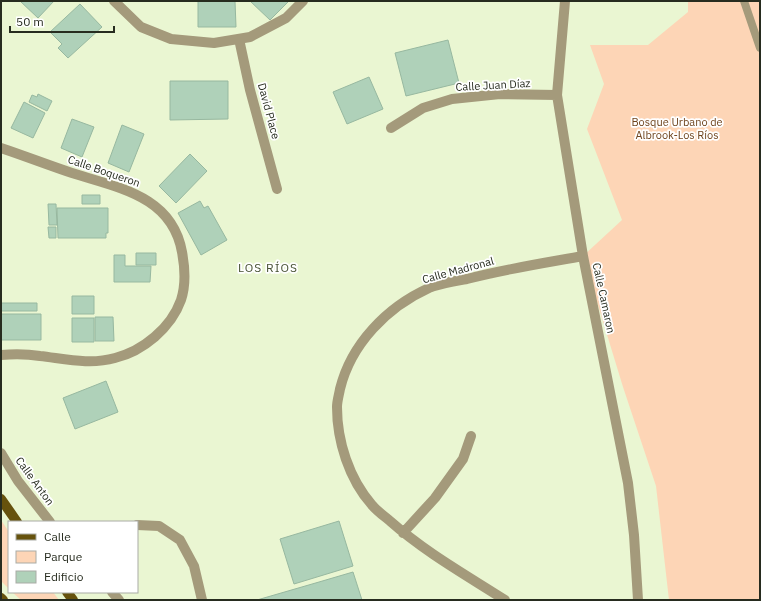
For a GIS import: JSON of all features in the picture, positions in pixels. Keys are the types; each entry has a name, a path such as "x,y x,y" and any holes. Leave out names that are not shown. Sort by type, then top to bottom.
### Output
{"main road":[{"path":"1,499 16,521"}],"street":[{"path":"114,1 141,27 171,39 214,43 250,37 286,18 303,1"},
{"name":"Calle Camaron","path":"565,1 556,95 583,256 628,483 634,535 638,600"},
{"name":"David Place","path":"239,39 250,90 277,189"},
{"name":"Calle Juan Díaz","path":"391,128 423,108 452,99 500,94 556,95"},
{"name":"Calle Boqueron","path":"1,148 143,197 166,216 176,231 182,253 184,274 183,289 180,301 169,322 148,342 126,355 104,361 91,362 74,361 39,355 1,355"},
{"name":"Calle Madronal","path":"505,600 424,548 372,505 357,483 345,457 339,432 336,406 342,380 354,353 378,322 406,300 430,288 498,271 583,256"},
{"path":"403,532 435,498 451,476 463,459 471,436"},
{"name":"Calle Anton","path":"1,454 18,481 49,521"},
{"path":"138,525 158,526 180,540 194,566 202,600"}],"lane":[{"path":"744,1 760,48"}],"green space":[{"name":"Bosque Urbano de Albrook-Los Ríos","path":"688,1 760,1 760,600 669,600 656,486 623,387 583,256 622,220 587,129 604,84 590,45 648,45 688,12"},
{"path":"1,520 8,530 8,588 1,581"},
{"path":"13,593 54,593 59,600 21,600"}],"building":[{"path":"20,1 54,1 38,18"},
{"path":"198,1 235,1 236,27 198,27"},
{"path":"250,1 289,1 270,20"},
{"path":"80,4 102,27 68,58 58,48 62,44 50,32"},
{"path":"448,40 459,83 406,96 395,53"},
{"path":"369,77 383,109 347,124 333,92"},
{"path":"170,81 228,81 228,119 170,120"},
{"path":"38,94 52,101 47,111 29,102 32,95 37,97"},
{"path":"24,102 45,113 33,138 11,128"},
{"path":"72,119 94,127 82,157 61,148"},
{"path":"122,125 144,134 129,172 108,163"},
{"path":"190,154 207,171 176,203 159,186"},
{"path":"82,195 100,195 100,204 82,204"},
{"path":"200,201 204,208 208,206 227,240 201,255 178,213"},
{"path":"48,204 56,204 57,225 49,225"},
{"path":"57,208 108,208 108,233 106,233 106,238 58,238"},
{"path":"48,227 56,227 56,238 49,238"},
{"path":"136,253 156,253 156,265 136,265"},
{"path":"114,255 125,255 125,266 151,266 150,282 114,282"},
{"path":"72,296 94,296 94,314 72,314"},
{"path":"1,303 37,303 37,311 1,311"},
{"path":"1,314 41,314 41,340 1,340"},
{"path":"95,317 113,317 114,341 95,341"},
{"path":"72,318 94,318 94,342 72,342"},
{"path":"106,381 118,412 75,429 63,398"},
{"path":"339,521 353,566 294,584 280,539"},
{"path":"353,572 362,600 257,600 319,582"}],"district":[{"name":"LOS RÍOS","path":"268,267"}]}
